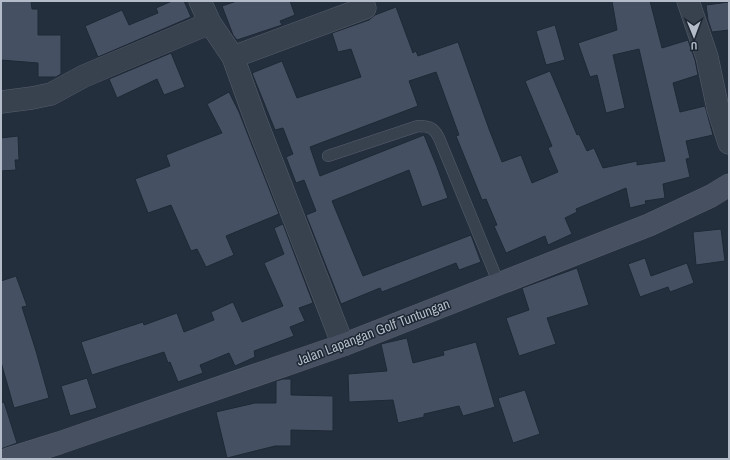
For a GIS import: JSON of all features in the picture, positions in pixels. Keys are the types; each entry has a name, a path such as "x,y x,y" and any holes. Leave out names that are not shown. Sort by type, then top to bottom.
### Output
{"street":[{"path":"200,1 210,23 233,57 344,345"},
{"path":"688,1 706,57 718,109 729,143"},
{"path":"233,57 365,8"},
{"path":"1,102 51,94 91,73 210,23"},
{"name":"Jalan Lapangan Golf Tuntungan","path":"8,459 74,438 344,345 649,225 729,186"}],"lane":[{"path":"328,156 418,126 431,127 439,138 499,284"}],"building":[{"path":"1,1 31,1 32,9 38,9 38,35 61,35 61,74 56,77 38,77 38,63 1,60"},
{"path":"172,1 184,1 191,17 98,57 85,26 122,10 129,25 158,13 156,8"},
{"path":"237,1 290,1 295,15 280,21 282,25 237,40 233,35 222,6"},
{"path":"612,1 650,1 662,48 688,40 695,60 698,75 673,83 680,112 705,106 713,135 686,141 690,158 686,159 690,177 663,184 665,198 645,201 646,204 630,208 626,188 576,209 577,212 565,218 572,234 548,245 545,236 506,253 494,226 497,225 486,199 482,200 456,136 459,135 436,72 409,81 418,106 310,147 320,176 424,135 448,198 422,207 409,170 332,201 363,276 471,235 481,262 459,270 456,263 382,292 380,288 341,304 306,215 316,211 304,180 296,183 286,157 293,154 283,128 275,130 252,73 282,61 297,98 361,77 351,49 338,52 332,33 369,20 375,15 396,7 413,53 416,51 418,56 458,42 502,162 521,155 532,183 558,172 548,148 552,146 525,81 550,71 577,135 579,134 587,151 594,148 603,168 637,161 637,165 665,161 639,49 613,55 625,108 606,113 597,75 590,77 578,43 617,30"},
{"path":"729,2 729,30 712,32 708,20 706,5"},
{"path":"555,25 565,60 546,65 536,31"},
{"path":"171,53 185,87 164,95 157,79 117,98 109,79"},
{"path":"229,92 239,112 279,214 226,236 234,255 206,267 197,249 191,251 171,205 148,213 135,179 170,166 166,155 222,133 207,104"},
{"path":"18,136 19,160 15,160 16,170 1,171 1,138"},
{"path":"283,224 313,303 299,308 305,321 290,327 294,336 254,351 255,357 235,366 229,353 200,365 203,373 178,382 170,362 168,363 164,352 92,375 81,342 143,322 144,325 177,313 184,332 214,320 211,312 233,302 242,322 283,306 264,263 284,254 274,228"},
{"path":"721,229 725,261 696,265 693,232"},
{"path":"645,258 651,276 687,263 694,283 670,292 668,287 640,297 628,264"},
{"path":"577,268 589,305 547,318 556,344 519,356 506,318 529,310 522,288"},
{"path":"16,276 27,306 22,307 49,398 14,408 1,362 1,281"},
{"path":"407,338 413,363 444,355 443,351 476,342 495,407 463,416 459,406 424,414 424,417 398,423 393,400 349,402 348,374 387,371 381,344"},
{"path":"87,378 97,408 70,416 61,386"},
{"path":"291,379 291,395 333,396 333,431 291,430 291,446 275,446 227,458 216,412 255,403 276,403 276,381"},
{"path":"525,390 540,434 513,443 498,398"},
{"path":"4,402 17,443 1,449 1,403"}]}
